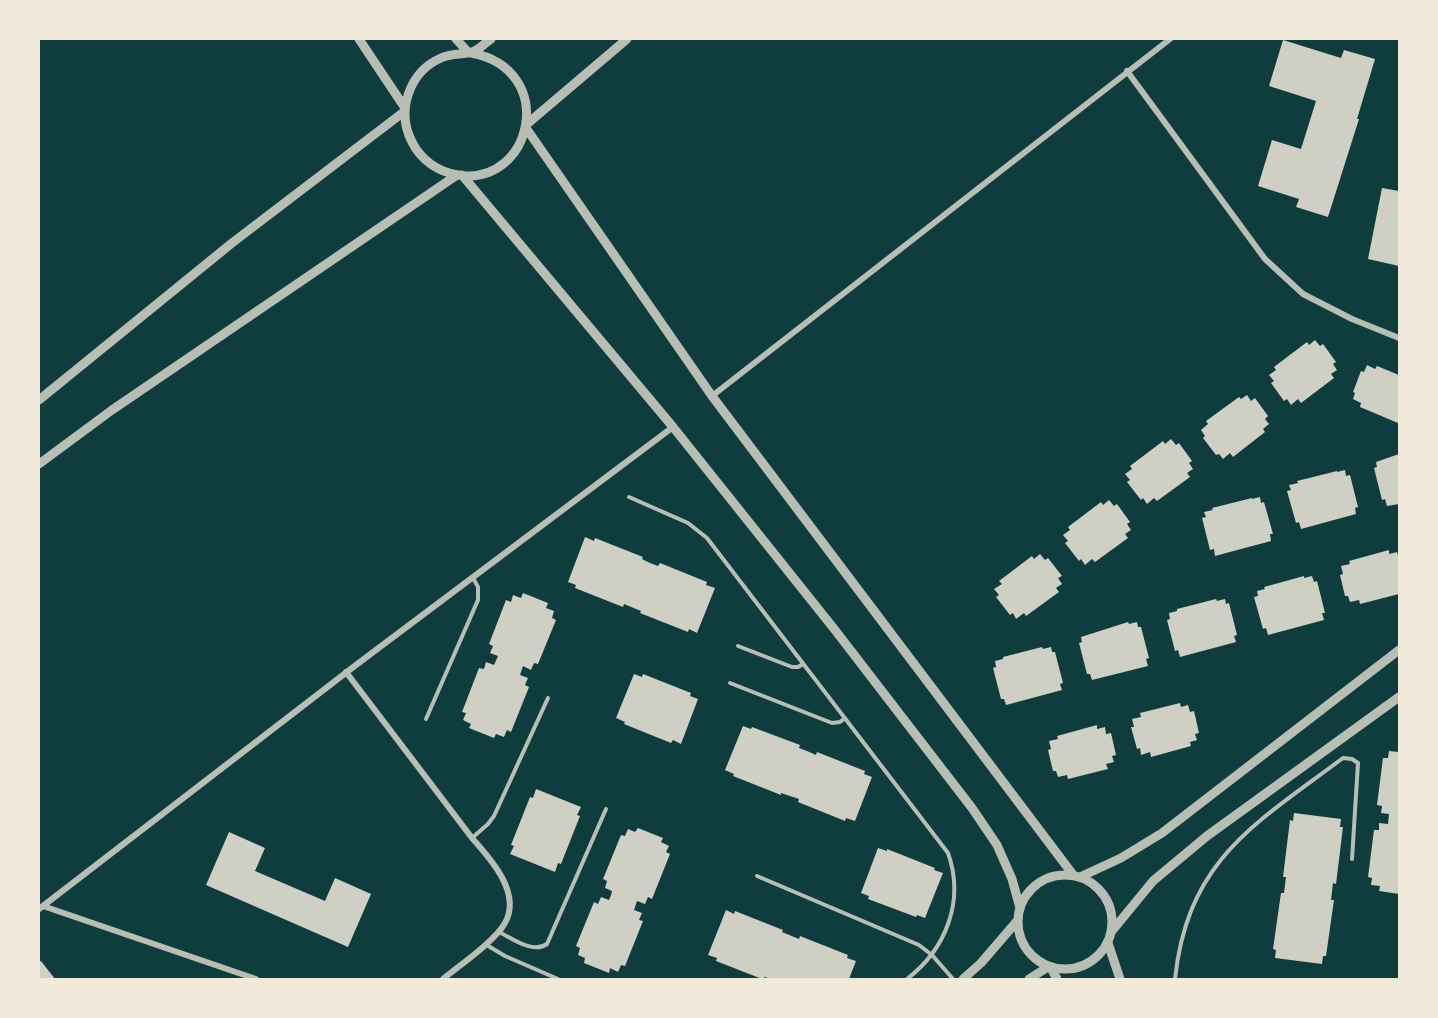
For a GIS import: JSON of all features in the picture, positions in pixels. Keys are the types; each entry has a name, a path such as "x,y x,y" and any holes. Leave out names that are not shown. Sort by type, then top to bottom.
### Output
{"street":[{"path":"359,39 405,109"},
{"path":"456,39 469,52"},
{"path":"469,52 491,39"},
{"path":"526,126 627,39"},
{"path":"712,396 1170,39"},
{"path":"469,52 495,60 515,76 526,99 526,126 519,145 507,160 486,172 459,175 436,168 419,153 408,133 405,109 413,83 431,64 455,53 469,52"},
{"path":"1127,71 1265,259 1303,294 1352,319 1399,338"},
{"path":"39,400 232,243 405,109"},
{"path":"526,126 712,396 1077,876"},
{"path":"459,175 673,427 835,630 972,808 997,845 1012,879 1020,908"},
{"path":"39,464 112,410 459,175"},
{"path":"41,908 346,672 673,427"},
{"path":"1077,876 1121,858 1162,833 1399,650"},
{"path":"346,672 494,863 507,888 509,908 506,921 499,932 443,979"},
{"path":"1112,931 1153,881 1206,836 1399,697"},
{"path":"1062,875 1077,876 1091,882 1105,896 1112,913 1112,931 1102,953 1087,965 1069,970 1050,967 1033,957 1026,948 1021,938 1018,920 1020,908 1029,892 1044,880 1062,875"},
{"path":"41,908 256,979"},
{"path":"963,979 981,963 1018,920"},
{"path":"1108,943 1120,979"},
{"path":"1029,979 1050,967"},
{"path":"1050,967 1057,979"}],"lane":[{"path":"629,498 682,520 707,538 948,853 955,880 954,902 945,934 932,955 919,970 907,979"},
{"path":"426,719 478,600 478,587 473,577"},
{"path":"738,646 792,667 803,664"},
{"path":"730,683 832,723 840,722 844,718"},
{"path":"472,837 494,816 548,698"},
{"path":"1175,979 1177,960 1188,918 1196,898 1217,864 1259,820 1343,758 1358,763 1352,859"},
{"path":"499,932 534,948 547,944 606,809"},
{"path":"757,876 920,945 953,979"},
{"path":"484,944 505,956 558,979"}],"building":[{"path":"1283,40 1341,58 1344,50 1375,59 1328,217 1296,207 1299,199 1258,186 1272,140 1301,149 1316,101 1269,86"},
{"path":"1382,188 1399,191 1399,266 1368,259"},
{"path":"1315,340 1320,346 1323,344 1336,362 1333,364 1337,370 1331,374 1334,378 1301,403 1298,399 1291,405 1287,399 1284,401 1271,383 1274,381 1269,375 1276,370 1274,367 1307,342 1309,345"},
{"path":"1367,365 1375,369 1377,366 1399,375 1398,423 1360,407 1361,403 1353,399 1355,393 1353,392 1361,371 1364,372"},
{"path":"1247,395 1251,401 1255,398 1268,416 1265,419 1269,424 1263,429 1265,432 1233,457 1230,453 1223,459 1219,454 1216,455 1203,438 1205,436 1201,430 1208,424 1206,421 1239,397 1241,399"},
{"path":"1171,439 1176,445 1179,443 1192,461 1189,463 1193,469 1187,473 1190,477 1157,501 1154,498 1147,504 1127,482 1130,480 1125,474 1132,469 1130,466 1163,441 1165,444"},
{"path":"1399,454 1399,504 1387,506 1385,499 1382,500 1374,468 1377,467 1376,462"},
{"path":"1345,470 1346,476 1350,475 1358,507 1355,508 1356,514 1301,529 1299,522 1296,523 1287,491 1291,490 1289,485"},
{"path":"1260,497 1261,503 1264,502 1273,534 1270,534 1271,541 1215,556 1214,549 1210,550 1202,518 1206,517 1204,512"},
{"path":"1109,500 1114,506 1117,504 1130,522 1127,524 1131,530 1125,534 1128,538 1095,562 1092,559 1085,565 1065,543 1068,541 1063,535 1070,530 1068,527 1101,502 1103,505"},
{"path":"585,537 594,541 595,538 643,557 642,559 658,566 660,563 707,582 706,585 715,588 697,633 689,629 688,632 640,613 641,611 624,604 623,607 575,588 576,585 568,582"},
{"path":"1389,550 1389,554 1397,552 1399,559 1399,594 1360,604 1359,600 1350,602 1348,596 1345,596 1340,575 1343,574 1341,566 1350,564 1349,561"},
{"path":"1040,554 1045,560 1048,558 1062,576 1058,578 1062,584 1056,588 1059,592 1026,616 1024,613 1016,619 1013,613 1010,615 996,597 999,595 994,589 1002,584 999,581 1032,556 1034,559"},
{"path":"1304,576 1304,578 1312,576 1314,582 1317,581 1325,613 1322,613 1324,620 1268,635 1266,628 1263,629 1254,597 1258,596 1257,591"},
{"path":"523,593 548,603 546,608 554,611 552,618 556,620 538,664 534,663 531,670 523,666 520,675 528,678 525,685 529,687 511,732 507,730 504,737 496,734 494,738 469,728 471,724 463,720 466,713 462,712 479,668 484,669 486,662 494,665 498,656 490,653 493,646 489,644 506,600 511,602 513,595 521,598"},
{"path":"1216,599 1217,601 1225,599 1226,604 1229,603 1237,635 1234,636 1236,642 1180,657 1178,650 1175,651 1167,620 1170,619 1169,613"},
{"path":"1128,622 1129,624 1137,622 1138,627 1141,627 1149,658 1146,659 1148,666 1092,680 1090,674 1087,674 1079,643 1082,642 1081,637"},
{"path":"1042,647 1043,649 1051,647 1052,652 1055,652 1063,683 1060,684 1062,690 1006,705 1004,699 1001,699 993,668 996,667 995,661"},
{"path":"634,674 642,677 643,674 691,693 690,696 698,699 681,744 673,740 671,743 624,724 625,722 616,718"},
{"path":"1180,703 1181,707 1188,705 1190,712 1194,711 1199,733 1195,734 1197,740 1190,742 1191,746 1151,757 1150,752 1141,755 1131,727 1134,727 1132,719 1141,717 1140,713"},
{"path":"1097,725 1097,729 1105,727 1106,734 1111,733 1116,755 1112,756 1114,762 1106,764 1108,769 1068,779 1067,775 1058,777 1056,771 1053,771 1048,750 1051,749 1049,741 1058,739 1057,736"},
{"path":"743,726 751,729 752,727 800,745 799,748 816,755 817,752 865,771 864,774 872,777 855,821 846,818 845,821 798,802 799,799 781,793 781,795 733,776 734,774 725,770"},
{"path":"1389,751 1399,752 1399,894 1379,891 1380,886 1371,885 1372,878 1368,877 1374,830 1379,830 1379,823 1388,824 1389,814 1381,813 1382,806 1377,805 1383,758 1388,758"},
{"path":"536,789 581,807 577,815 580,816 561,864 558,863 555,872 510,854 514,846 511,845 530,797 533,798"},
{"path":"1294,813 1341,819 1340,827 1343,827 1336,884 1333,883 1331,900 1334,900 1326,956 1323,956 1322,964 1275,958 1276,950 1273,949 1281,893 1284,893 1286,877 1283,877 1290,820 1293,821"},
{"path":"638,828 663,838 661,842 669,846 666,852 670,854 652,899 648,897 645,904 637,901 634,910 642,913 639,920 643,921 625,966 621,965 618,972 610,968 609,973 584,963 585,958 578,955 580,948 576,946 594,902 598,904 601,897 609,900 612,891 605,888 607,881 603,879 621,835 625,836 628,829 635,832"},
{"path":"229,832 265,848 255,871 325,901 335,878 371,894 348,947 206,885"},
{"path":"878,848 887,851 887,849 943,873 925,918 917,915 916,917 868,899 869,896 861,893"},
{"path":"726,910 734,914 735,911 783,930 782,932 799,939 800,936 848,955 847,958 856,961 849,979 770,979 765,977 762,979 716,961 717,958 708,955"},
{"path":"41,961 55,979 39,979 39,962"}]}
